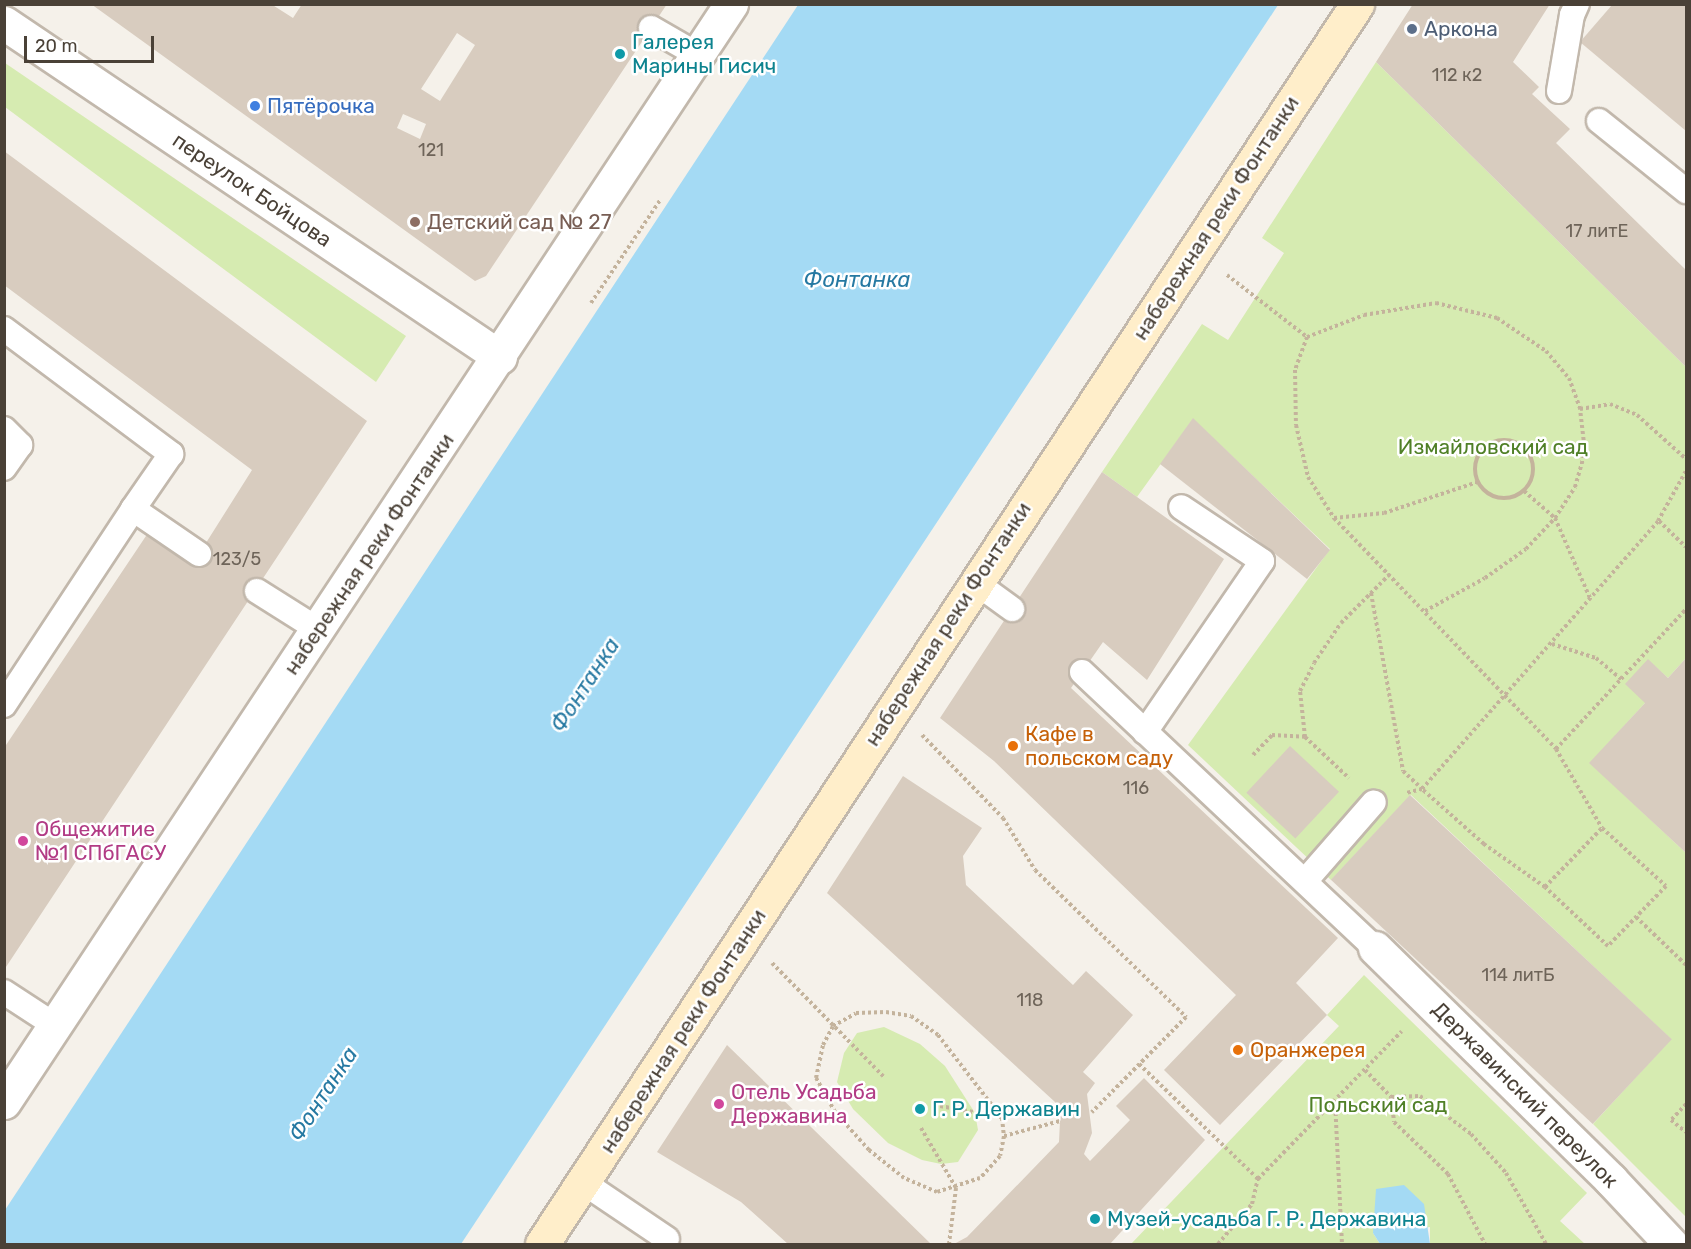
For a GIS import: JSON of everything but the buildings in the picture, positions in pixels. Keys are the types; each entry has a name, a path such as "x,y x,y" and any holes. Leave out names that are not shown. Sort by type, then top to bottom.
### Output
{"main road":[{"name":"набережная реки Фонтанки","path":"542,1245 975,582 1357,4"}],"street":[{"name":"набережная реки Фонтанки","path":"4,1102 500,357 731,4"},
{"name":"переулок Бойцова","path":"4,23 500,357"},
{"name":"Державинский переулок","path":"1375,948 1611,1180 1671,1245"}],"lane":[{"path":"1559,91 1572,15 1577,4"},
{"path":"651,28 698,55"},
{"path":"1599,121 1686,191"},
{"path":"4,329 171,454 4,705"},
{"path":"4,429 20,445 4,468"},
{"path":"1145,732 1262,561 1181,507"},
{"path":"134,510 199,554"},
{"path":"975,582 1012,609"},
{"path":"257,591 319,630"},
{"path":"1082,672 1306,880 1375,948"},
{"path":"1306,880 1374,802"},
{"path":"4,992 56,1026"},
{"path":"584,1183 667,1239"}],"path":[{"path":"591,303 661,199"},
{"path":"1227,275 1307,337"},
{"path":"1371,593 1403,771 1484,844 1545,887 1608,946 1666,886 1602,828 1557,748 1505,697 1335,518 1308,477 1296,425 1295,370 1307,337 1364,315 1436,303 1497,318 1546,351 1569,378 1580,409 1585,452 1575,486 1555,518 1518,555 1425,611"},
{"path":"1580,409 1610,404 1637,415 1686,459"},
{"path":"1510,441 1526,450 1533,465 1533,475 1524,491 1499,498 1490,495 1478,482 1475,464 1478,455 1492,443 1510,441"},
{"path":"1390,574 1341,623 1300,691 1305,736 1374,802 1422,789 1552,645 1658,521 1686,471"},
{"path":"1335,518 1384,513 1442,497 1478,482"},
{"path":"1524,491 1555,518 1590,598"},
{"path":"1658,521 1686,547"},
{"path":"1557,748 1686,609"},
{"path":"1552,645 1596,658 1621,679"},
{"path":"919,733 1003,818 1035,870 1186,1017 1092,1112"},
{"path":"1253,755 1272,735 1305,736"},
{"path":"1545,887 1602,828"},
{"path":"1636,917 1686,965"},
{"path":"767,958 884,1077"},
{"path":"856,1013 911,1016 938,1035 1002,1118 1004,1136 1000,1156 980,1178 956,1188 937,1192 904,1178 869,1150 835,1112 816,1078 823,1045 833,1026 856,1013"},
{"path":"1218,1245 1252,1204 1258,1179 1404,1029"},
{"path":"1139,1064 1258,1179"},
{"path":"1365,1070 1391,1097 1394,1122 1448,1174 1485,1245"},
{"path":"1391,1097 1420,1096 1471,1134 1506,1173 1546,1245"},
{"path":"1335,1100 1342,1245"},
{"path":"1686,1104 1671,1120 1686,1132"},
{"path":"940,1106 1002,1118"},
{"path":"1004,1136 1060,1121"},
{"path":"921,1128 956,1188 950,1245"}],"green space":[{"name":"Измайловский сад","path":"1376,62 1686,367 1686,658 1668,678 1648,660 1645,703 1590,763 1686,853 1686,1217 1593,1124 1671,1039 1411,795 1331,880 1188,745 1330,549 1193,419 1137,497 1102,472 1202,324 1228,340 1284,253 1262,238"},
{"path":"5,63 406,336 376,382 5,107"},
{"name":"Польский сад","path":"1364,975 1587,1193 1560,1221 1585,1244 1430,1244 1430,1227 1373,1233 1380,1244 1131,1244 1339,1026 1327,1015"},
{"path":"884,1027 920,1044 945,1066 975,1113 978,1130 958,1162 941,1164 922,1160 888,1143 853,1109 837,1082 844,1053 857,1033"}],"water":[{"name":"Фонтанка","path":"798,5 1278,5 461,1244 5,1244 5,1210"},
{"path":"1404,1185 1424,1204 1430,1244 1380,1244 1373,1233 1376,1189"}],"pier":[{"path":"665,201 667,203 598,308 596,307"}],"place":[{"name":"Аркона","path":"1412,29"},
{"name":"Галерея Марины Гисич","path":"620,54"},
{"name":"Пятёрочка","path":"255,106"},
{"name":"Детский сад № 27","path":"415,222"},
{"name":"Кафе в польском саду","path":"1013,746"},
{"name":"Общежитие №1 СПбГАСУ","path":"23,841"},
{"name":"Оранжерея","path":"1238,1050"},
{"name":"Отель Усадьба Державина","path":"719,1104"},
{"name":"Г. Р. Державин","path":"920,1109"},
{"name":"Музей-усадьба Г. Р. Державина","path":"1095,1219"}]}
